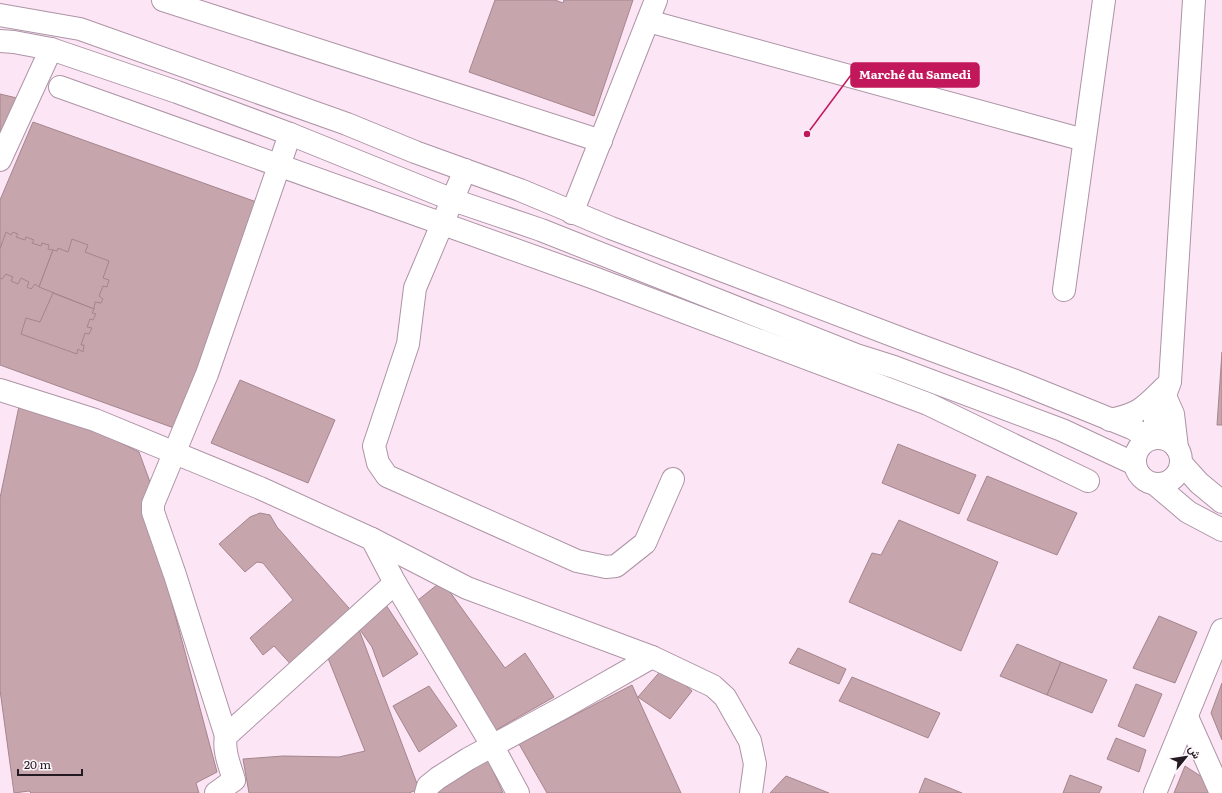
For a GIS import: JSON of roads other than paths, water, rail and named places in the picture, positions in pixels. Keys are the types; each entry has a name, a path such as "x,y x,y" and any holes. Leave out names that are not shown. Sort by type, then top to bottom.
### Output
{"street":[{"path":"163,0 601,141"},
{"path":"572,213 656,0"},
{"path":"1064,290 1104,0"},
{"path":"1194,0 1167,389 1155,421 1152,439 1138,449 1135,464 1141,477 1155,484 1188,512 1222,530"},
{"path":"0,15 80,29 347,124 520,190 611,228 1013,380 1132,428 1152,439 1167,440 1199,483 1222,502"},
{"path":"648,21 1084,140"},
{"path":"0,41 51,49 177,92 290,134 453,200 541,230 856,355 894,367 1062,430 1135,464"},
{"path":"0,160 51,49"},
{"path":"60,88 594,278 928,404 1088,480"},
{"path":"216,793 237,786 226,755 224,744 226,736 175,575 153,512 153,504 207,374 290,134"},
{"path":"465,170 416,288 408,344 374,446 378,462 387,476 577,561 606,567 616,566 645,543 673,479"},
{"path":"594,278 611,228"},
{"path":"894,367 904,340"},
{"path":"928,404 936,383"},
{"path":"1110,420 1139,412 1167,389"},
{"path":"1155,484 1162,484 1176,477 1179,456 1173,414 1167,389"},
{"path":"0,390 95,420 260,488 372,539 467,588 652,657 713,686 725,696 750,741 755,764 751,793"},
{"path":"372,539 395,583 492,745 518,793"},
{"path":"226,736 395,583"},
{"path":"1155,793 1222,630"},
{"path":"426,793 428,786 438,778 492,745 564,708 652,657"},
{"path":"1187,717 1221,793"}],"place":[{"name":"Marché du Samedi","path":"807,134"}]}
